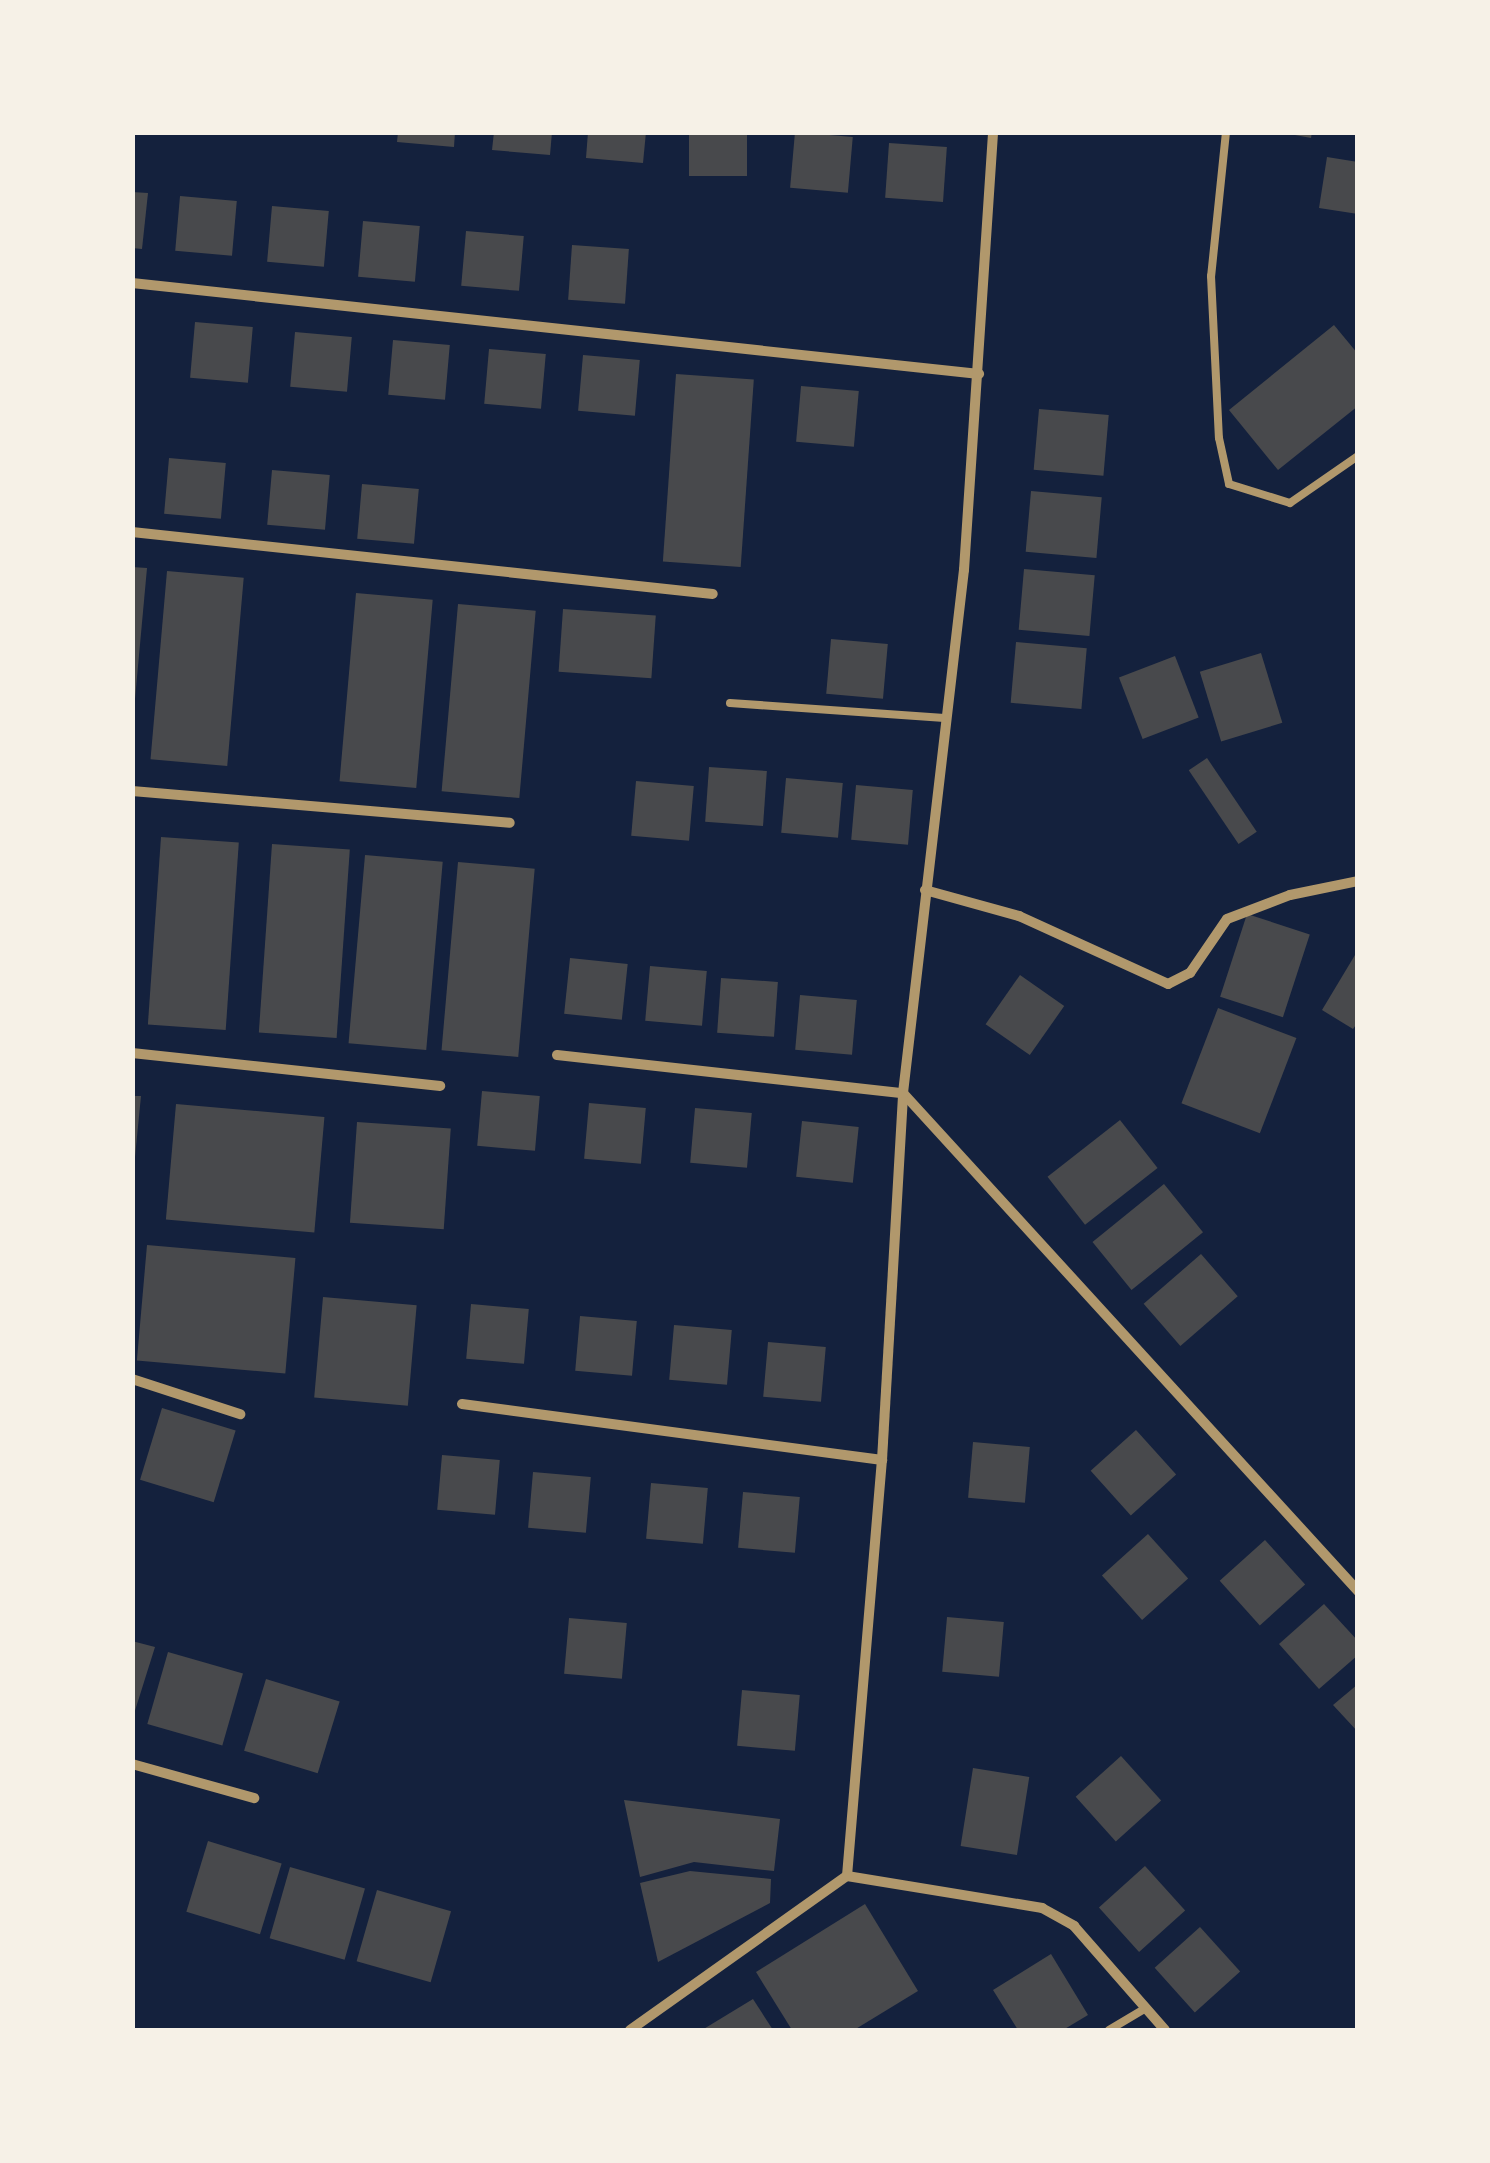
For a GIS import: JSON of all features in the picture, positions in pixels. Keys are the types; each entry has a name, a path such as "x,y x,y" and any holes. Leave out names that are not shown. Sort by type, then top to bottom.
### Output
{"street":[{"path":"847,1876 882,1460 903,1094 980,374 993,132"},
{"path":"132,283 980,374"},
{"path":"132,532 713,594"},
{"path":"132,791 510,823"},
{"path":"925,890 1019,916 1168,984 1190,974 1227,918 1290,895 1358,882"},
{"path":"132,1053 440,1086"},
{"path":"557,1055 903,1094 1358,1591"},
{"path":"132,1379 240,1414"},
{"path":"462,1404 882,1460"},
{"path":"132,1764 254,1798"},
{"path":"630,2030 847,1876 1042,1908 1074,1926 1165,2030"}],"lane":[{"path":"1226,132 1210,276 1219,438 1229,484 1290,503 1358,456"},
{"path":"730,703 944,718"},
{"path":"1109,2030 1146,2008"}],"building":[{"path":"398,132 455,132 454,147 397,142"},
{"path":"494,132 552,132 550,155 492,150"},
{"path":"588,132 646,132 643,163 586,158"},
{"path":"689,132 747,132 747,176 689,176"},
{"path":"795,132 853,137 848,193 790,188"},
{"path":"1279,132 1312,132 1311,138"},
{"path":"889,143 947,147 943,202 885,198"},
{"path":"1327,157 1358,162 1358,214 1319,208"},
{"path":"132,192 148,193 142,249 132,248"},
{"path":"180,196 237,201 232,256 175,251"},
{"path":"272,206 329,211 324,267 267,262"},
{"path":"363,221 420,226 415,282 358,277"},
{"path":"466,231 524,236 519,291 461,286"},
{"path":"572,245 629,249 625,304 568,300"},
{"path":"195,322 253,327 248,383 190,378"},
{"path":"1334,325 1358,354 1358,406 1278,470 1229,410"},
{"path":"295,332 352,337 347,392 290,387"},
{"path":"393,340 450,345 445,400 388,395"},
{"path":"489,349 546,354 541,409 484,404"},
{"path":"583,355 640,360 635,416 578,411"},
{"path":"676,374 754,379 741,567 663,562"},
{"path":"801,386 859,391 854,447 796,442"},
{"path":"1039,409 1109,415 1103,476 1034,470"},
{"path":"169,458 226,463 221,519 164,514"},
{"path":"272,470 330,475 325,530 267,525"},
{"path":"362,484 419,489 414,544 357,539"},
{"path":"1031,491 1102,497 1096,558 1026,552"},
{"path":"132,567 147,568 135,699 132,698"},
{"path":"1024,569 1095,575 1089,636 1019,630"},
{"path":"167,571 244,578 227,766 151,759"},
{"path":"356,593 433,600 416,788 340,781"},
{"path":"458,604 536,611 519,798 442,791"},
{"path":"563,609 656,615 651,678 559,672"},
{"path":"831,639 888,644 883,699 826,694"},
{"path":"1016,642 1087,648 1081,709 1011,703"},
{"path":"1261,653 1282,723 1221,742 1200,672"},
{"path":"1175,656 1199,718 1143,739 1119,678"},
{"path":"1207,758 1257,832 1239,844 1189,770"},
{"path":"709,767 767,771 763,826 705,822"},
{"path":"786,778 843,783 838,838 781,833"},
{"path":"636,781 694,786 689,841 631,836"},
{"path":"856,785 913,790 908,845 851,840"},
{"path":"161,837 239,842 226,1030 148,1025"},
{"path":"272,844 350,849 337,1038 259,1033"},
{"path":"365,855 443,862 426,1050 349,1043"},
{"path":"458,862 535,869 518,1057 442,1050"},
{"path":"1247,914 1310,934 1283,1017 1220,997"},
{"path":"1358,950 1358,1022 1353,1029 1322,1010"},
{"path":"570,958 628,964 622,1020 564,1014"},
{"path":"650,966 707,971 702,1026 645,1021"},
{"path":"1020,975 1064,1006 1030,1055 986,1024"},
{"path":"721,978 778,982 774,1037 717,1033"},
{"path":"800,995 857,1000 852,1055 795,1050"},
{"path":"1218,1008 1296,1038 1260,1133 1181,1103"},
{"path":"482,1091 540,1096 535,1151 477,1146"},
{"path":"132,1096 141,1096 135,1157 132,1156"},
{"path":"589,1103 646,1108 641,1164 584,1159"},
{"path":"176,1104 324,1117 314,1233 166,1220"},
{"path":"695,1108 752,1113 747,1168 690,1163"},
{"path":"1120,1120 1158,1168 1085,1225 1048,1177"},
{"path":"802,1121 859,1127 853,1183 796,1177"},
{"path":"357,1122 451,1129 444,1229 350,1223"},
{"path":"1164,1184 1203,1232 1132,1290 1093,1242"},
{"path":"147,1245 295,1258 285,1374 137,1361"},
{"path":"1201,1254 1238,1296 1180,1346 1144,1304"},
{"path":"323,1297 417,1305 408,1406 314,1398"},
{"path":"471,1304 529,1309 524,1364 466,1359"},
{"path":"580,1316 637,1321 632,1376 575,1371"},
{"path":"674,1325 732,1330 727,1385 669,1380"},
{"path":"768,1342 826,1347 821,1402 763,1397"},
{"path":"162,1408 236,1431 214,1502 140,1480"},
{"path":"1136,1430 1176,1475 1131,1515 1091,1471"},
{"path":"973,1442 1030,1447 1025,1503 968,1498"},
{"path":"442,1455 500,1460 495,1515 437,1510"},
{"path":"533,1472 591,1477 586,1533 528,1528"},
{"path":"651,1483 708,1488 703,1544 646,1539"},
{"path":"743,1492 800,1497 795,1553 738,1548"},
{"path":"1148,1534 1188,1579 1142,1620 1102,1575"},
{"path":"1265,1540 1305,1585 1260,1625 1220,1581"},
{"path":"1324,1604 1358,1641 1358,1655 1319,1689 1279,1644"},
{"path":"947,1617 1004,1622 999,1677 942,1672"},
{"path":"569,1618 627,1623 622,1679 564,1674"},
{"path":"132,1641 155,1647 133,1717 132,1717"},
{"path":"168,1652 243,1673 222,1746 147,1724"},
{"path":"266,1679 340,1702 318,1773 244,1751"},
{"path":"1358,1684 1358,1732 1333,1705"},
{"path":"742,1690 800,1695 795,1751 737,1746"},
{"path":"1121,1756 1161,1801 1116,1841 1076,1797"},
{"path":"973,1768 1029,1777 1017,1855 961,1846"},
{"path":"624,1800 780,1819 774,1871 694,1862 640,1877"},
{"path":"208,1841 282,1864 260,1934 186,1912"},
{"path":"1145,1866 1185,1911 1139,1952 1099,1907"},
{"path":"290,1867 365,1888 345,1960 270,1938"},
{"path":"690,1871 771,1879 770,1903 658,1962 640,1883"},
{"path":"377,1890 451,1911 431,1982 357,1961"},
{"path":"865,1904 918,1991 854,2030 792,2030 756,1972"},
{"path":"1200,1927 1240,1972 1195,2012 1155,1968"},
{"path":"1051,1954 1088,2015 1063,2030 1018,2030 993,1990"},
{"path":"753,1999 773,2030 702,2030"}]}
